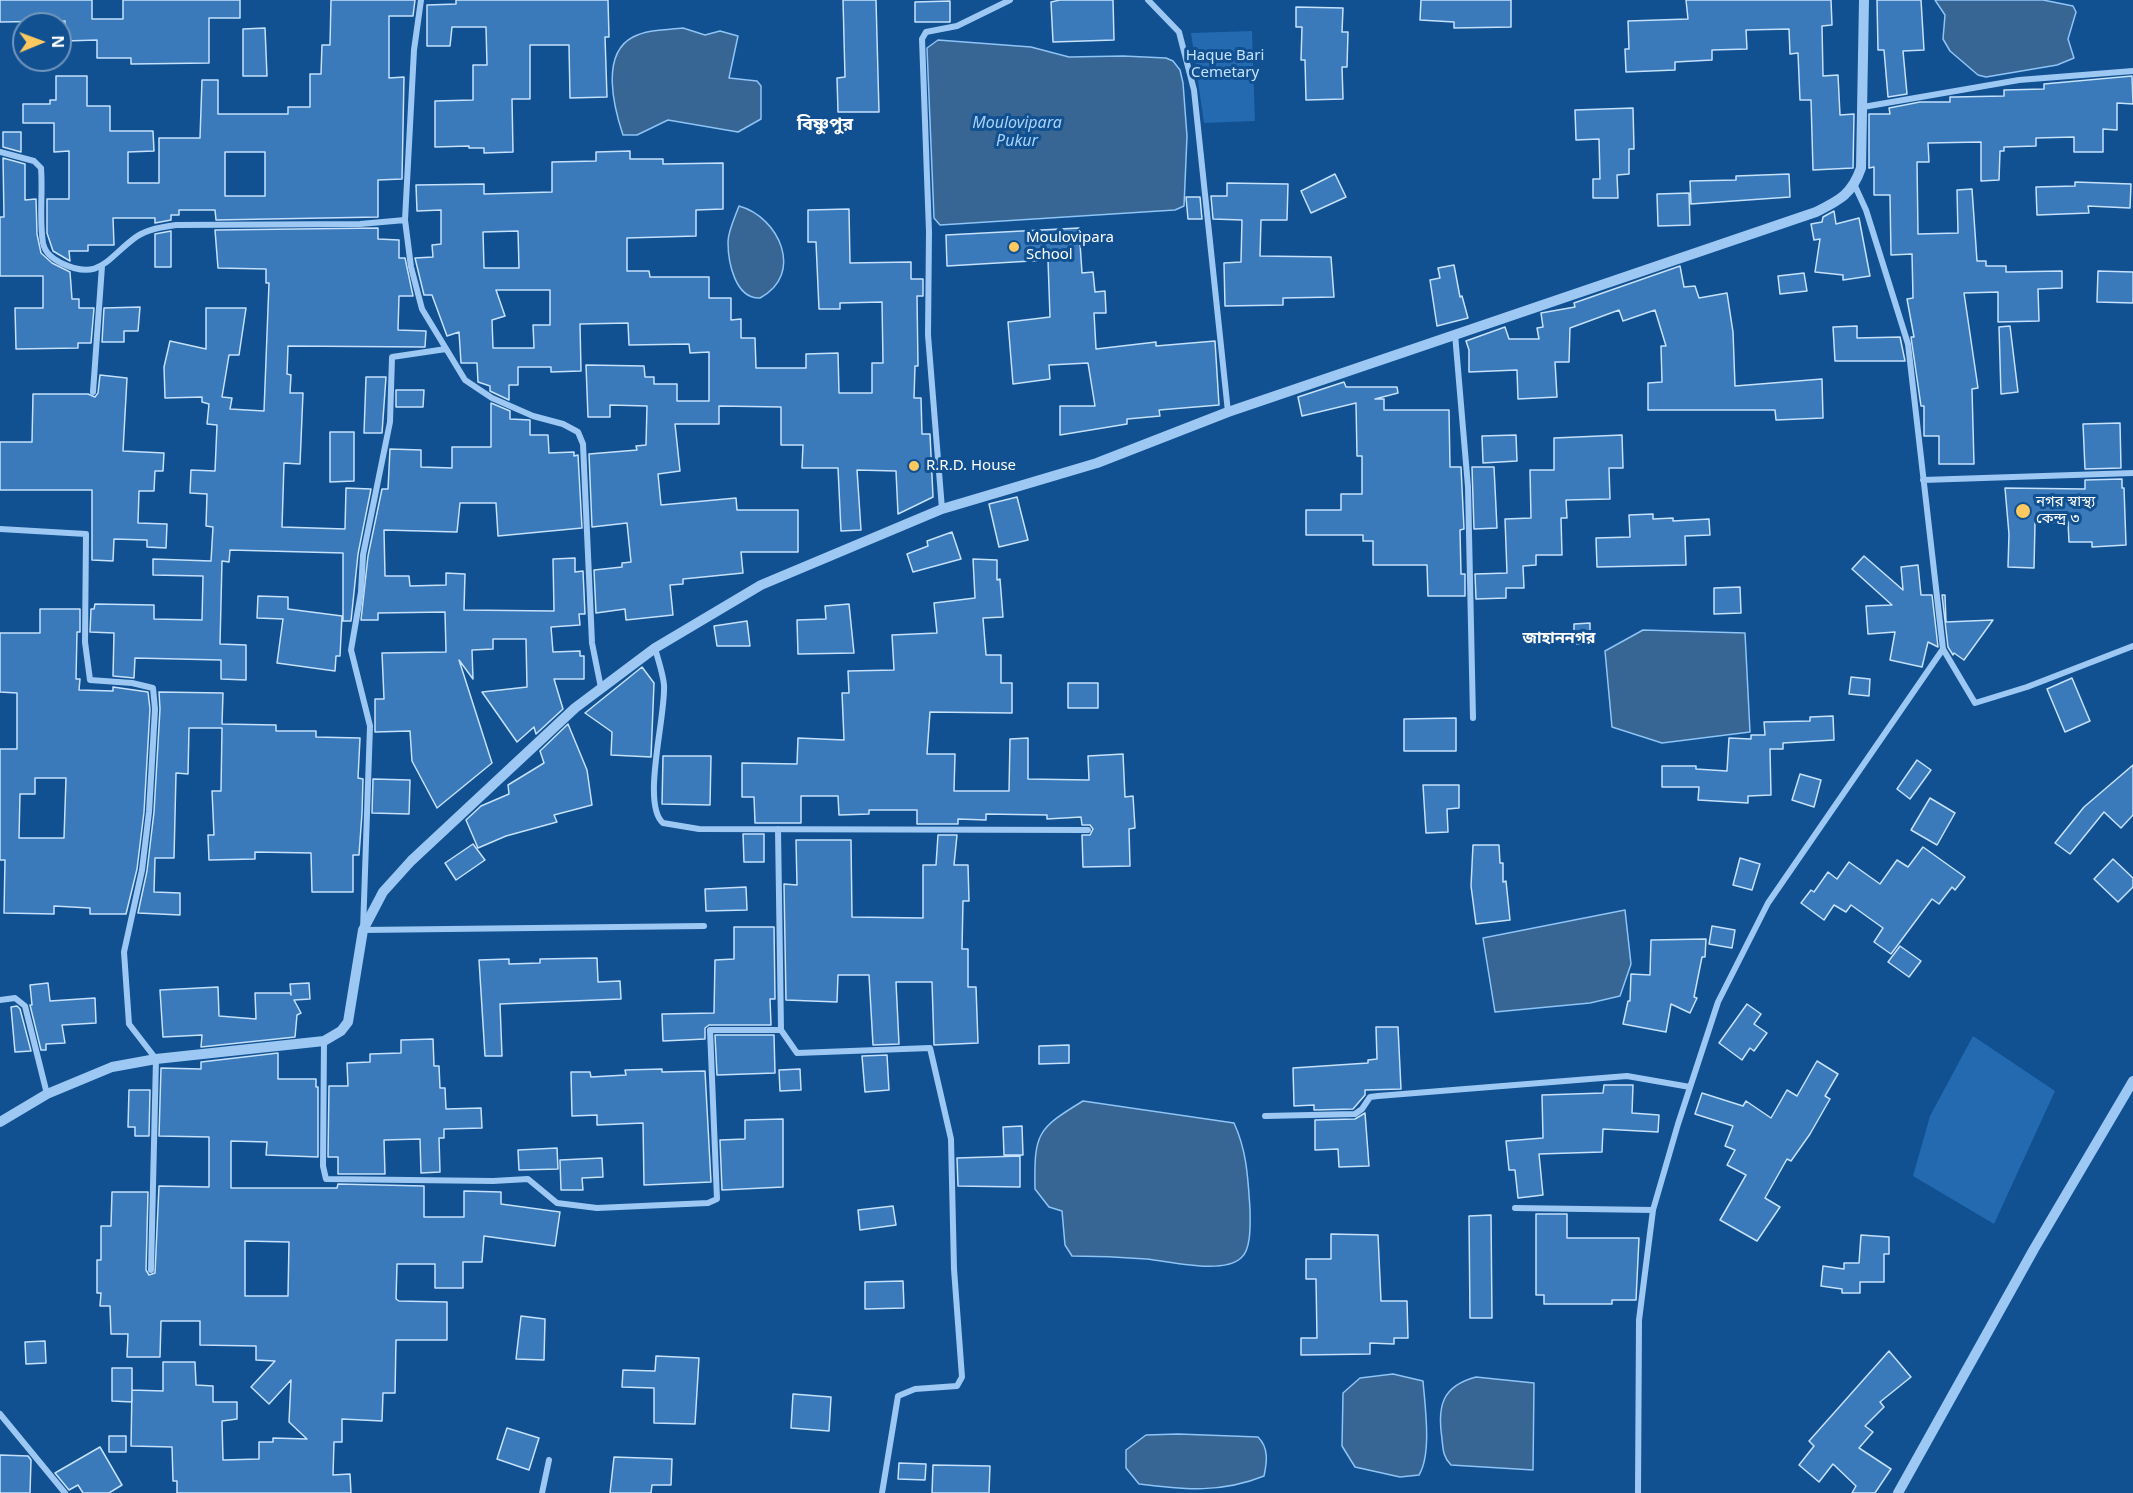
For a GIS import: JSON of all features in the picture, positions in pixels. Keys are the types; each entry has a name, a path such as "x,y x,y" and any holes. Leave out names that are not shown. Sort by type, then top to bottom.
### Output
{"street":[{"path":"421,0 414,50 405,220 416,291 422,309 465,380 492,398 533,416 563,424 578,432 583,444 592,643 601,689"},
{"path":"942,509 927,335 929,232 922,39 926,32 957,26 1010,0"},
{"path":"1148,0 1179,32 1194,90 1228,412"},
{"path":"363,930 383,892 411,861 575,708 655,648 762,585 942,509 1097,463 1228,412 1816,212 1837,201 1855,186 1861,168 1864,0"},
{"path":"1863,107 2019,80 2133,71"},
{"path":"0,152 34,161 41,168 43,243 52,258 73,268 90,271 108,263 137,237 153,229 176,225 360,224 405,220"},
{"path":"1855,186 1866,210 1908,344 1943,649 1975,703 2027,687 2133,646"},
{"path":"93,392 102,266"},
{"path":"1455,333 1468,487 1473,718"},
{"path":"0,1122 47,1094 112,1067 156,1059 324,1041 341,1031 348,1022 363,930 370,726 351,650 361,591 363,555 390,422 392,357 446,349"},
{"path":"1923,480 2133,473"},
{"path":"0,529 86,534 85,642 90,680 132,683 153,688 155,709 149,812 142,870 124,952 129,1024 156,1059 151,1270"},
{"path":"655,648 664,685 654,786 657,818 663,823 699,829 1088,830"},
{"path":"1638,1493 1639,1320 1653,1210 1690,1087 1719,1002 1768,903 1943,649"},
{"path":"778,829 781,1030 797,1053 930,1048 951,1139 954,1269 961,1383 957,1386 915,1389 897,1396 882,1493"},
{"path":"363,930 704,926"},
{"path":"0,1000 15,998 25,1006 47,1094"},
{"path":"324,1041 323,1174 326,1179 482,1181 528,1179 557,1203 597,1208 708,1203 717,1199 710,1030 781,1030"},
{"path":"1265,1116 1355,1114 1362,1109 1370,1097 1627,1076 1690,1087"},
{"path":"1898,1493 2017,1278 2133,1081"},
{"path":"1515,1208 1653,1210"},
{"path":"0,1414 65,1493"},
{"path":"542,1493 549,1461"}],"green space":[{"name":"Haque Bari Cemetary","path":"1252,31 1255,121 1204,123 1191,33"},
{"path":"1973,1036 2055,1091 1994,1224 1913,1176 1930,1116"}],"water":[{"path":"1935,0 2043,0 2073,6 2076,12 2068,39 2074,58 2057,65 1986,77 1978,75 1950,51 1943,39 1945,15"},
{"path":"683,28 705,35 720,31 738,36 729,78 757,81 761,86 761,119 738,132 668,120 637,135 623,135 616,111 612,82 616,56 623,45 639,34"},
{"name":"Moulovipara Pukur","path":"938,40 1031,47 1069,57 1123,56 1166,58 1173,61 1180,70 1183,83 1187,136 1184,206 1175,210 940,225 934,218 927,48"},
{"path":"739,206 753,212 765,222 775,234 781,247 784,261 781,275 774,288 760,298 751,297 744,292 732,269 728,238"},
{"path":"1643,630 1745,633 1750,732 1662,743 1612,727 1605,651"},
{"path":"1625,910 1631,964 1620,996 1590,1003 1495,1012 1483,938"},
{"path":"1083,1101 1234,1123 1244,1155 1250,1209 1249,1242 1245,1254 1232,1263 1222,1266 1195,1266 1137,1258 1072,1256 1065,1245 1062,1211 1049,1207 1035,1189 1035,1170 1041,1134 1047,1126"},
{"path":"1393,1374 1423,1381 1427,1443 1419,1475 1400,1477 1355,1467 1342,1446 1343,1393 1360,1378"},
{"path":"1476,1377 1534,1383 1533,1470 1451,1465 1446,1459 1440,1417 1444,1399 1456,1386"},
{"path":"1146,1435 1258,1437 1266,1450 1264,1476 1233,1485 1203,1489 1139,1484 1126,1468 1126,1450"}],"building":[{"path":"0,0 92,0 92,19 123,19 123,0 240,0 240,18 209,18 209,63 131,64 131,58 97,58 97,40 72,41 72,12 12,12 12,22 0,22"},
{"path":"331,0 415,0 413,16 389,16 389,78 404,77 402,179 378,180 378,217 216,220 215,210 179,210 179,215 171,215 171,220 155,223 155,218 113,218 114,245 88,245 88,251 69,251 70,261 53,251 47,233 47,199 69,199 69,151 54,152 54,123 23,123 23,104 50,104 50,100 56,100 56,76 87,76 87,106 110,106 110,131 153,131 154,151 128,152 128,183 159,183 159,138 200,138 202,80 218,80 218,114 288,114 288,107 310,107 310,74 321,74 322,45 330,45","holes":["225,152 265,152 265,196 225,196"]},
{"path":"456,0 608,0 609,37 605,37 607,97 570,98 569,45 530,45 530,99 512,99 513,152 484,153 484,148 469,148 469,146 435,147 435,101 473,100 473,65 487,65 486,27 452,27 450,46 427,46 427,5 456,4"},
{"path":"843,0 876,0 879,112 838,112 837,78 845,77"},
{"path":"1113,0 1114,40 1053,42 1051,2"},
{"path":"1421,0 1511,0 1511,27 1454,28 1454,22 1420,20"},
{"path":"1686,0 1831,0 1832,25 1822,26 1823,76 1838,75 1840,115 1854,114 1853,168 1813,170 1811,100 1800,100 1798,53 1790,54 1789,29 1746,30 1747,49 1712,50 1712,60 1675,62 1675,70 1626,72 1625,49 1629,49 1628,21 1688,19"},
{"path":"1877,0 1921,0 1924,50 1903,51 1907,94 1888,97 1884,50 1878,50"},
{"path":"950,1 950,22 915,22 915,2"},
{"path":"1296,7 1343,8 1342,32 1348,32 1347,67 1342,67 1343,99 1306,100 1305,60 1301,60 1302,27 1296,27"},
{"path":"265,28 267,76 243,76 243,29"},
{"path":"2132,76 2133,104 2117,103 2117,130 2103,129 2103,152 2074,152 2074,137 2036,138 2036,146 2004,147 2004,151 2000,151 1999,180 1981,181 1981,142 1928,143 1929,162 1917,162 1918,234 1958,233 1957,190 1972,189 1977,261 1986,261 1986,266 2006,266 2006,272 2062,271 2062,288 2038,289 2039,321 1998,322 1998,292 1964,293 1978,388 1972,389 1974,464 1939,464 1939,436 1924,436 1924,406 1921,406 1911,337 1914,337 1907,299 1913,298 1912,254 1891,255 1890,195 1874,195 1874,167 1869,168 1869,114 1890,114 1889,108 1920,102 1950,102 1950,97 2004,96 2004,90 2044,89 2044,84"},
{"path":"1633,108 1634,149 1629,149 1629,174 1617,175 1618,198 1593,198 1593,179 1600,179 1599,139 1576,140 1575,110"},
{"path":"3,132 21,132 21,152 3,147"},
{"path":"630,151 630,159 663,159 663,164 723,163 723,209 696,210 696,236 627,238 627,271 649,271 650,277 709,277 709,298 731,298 731,320 741,319 741,338 755,338 756,368 806,368 806,354 838,353 839,393 872,393 872,363 883,363 882,302 840,303 840,309 819,309 816,242 808,242 808,210 849,209 850,263 911,262 911,279 923,279 923,296 917,296 918,366 915,366 914,398 921,398 922,434 930,434 933,497 898,514 896,471 857,470 861,530 841,531 838,468 802,468 803,445 781,445 781,407 719,406 719,424 675,424 680,471 658,474 661,505 736,498 737,510 798,510 798,552 741,552 743,573 683,579 683,584 670,585 673,615 626,620 625,609 596,613 594,570 622,567 622,563 631,562 627,523 592,527 589,454 637,450 636,446 646,445 647,406 610,405 610,417 588,417 586,365 644,366 645,377 654,377 654,384 677,384 677,401 709,401 709,352 690,353 689,344 629,345 628,323 580,324 581,371 551,372 551,367 518,367 518,385 509,385 509,400 490,391 490,386 478,382 477,363 461,363 459,332 447,336 432,295 424,295 415,258 433,257 432,245 441,244 441,210 417,211 416,185 484,184 484,194 552,192 552,162 596,161 596,152","holes":["518,231 519,268 484,268 483,232","496,290 550,290 550,325 533,325 534,348 493,348 492,320 505,316"]},
{"path":"3,158 25,164 25,200 36,199 37,234 41,253 52,263 70,272 72,299 79,299 79,308 94,308 91,343 78,343 78,348 16,349 15,308 43,308 43,276 0,276 0,217 4,217"},
{"path":"1335,174 1346,197 1311,213 1301,191"},
{"path":"1789,174 1790,197 1691,204 1690,181 1736,180 1736,176"},
{"path":"2075,182 2131,184 2130,208 2088,206 2089,213 2037,215 2036,187 2075,186"},
{"path":"1227,183 1288,184 1287,220 1261,220 1260,256 1331,257 1334,297 1283,298 1283,305 1225,306 1224,263 1241,262 1242,220 1213,219 1211,196 1227,196"},
{"path":"1689,193 1690,225 1658,226 1657,194"},
{"path":"1186,197 1200,197 1202,219 1188,219"},
{"path":"1834,211 1836,224 1859,218 1870,276 1843,280 1843,275 1815,272 1820,239 1814,240 1811,224 1822,222 1823,217"},
{"path":"378,228 378,239 399,240 399,258 405,258 413,296 399,296 398,330 426,331 425,347 288,346 287,374 291,375 290,393 303,393 300,464 284,463 282,527 345,529 346,488 371,489 358,554 351,621 343,621 343,553 230,550 229,562 222,561 220,644 246,645 246,680 221,679 221,660 135,658 134,678 113,676 114,633 90,632 91,609 94,609 95,604 154,605 154,619 202,620 203,576 153,575 153,559 211,561 213,527 206,526 207,494 190,493 191,470 215,471 217,425 207,424 209,404 202,402 202,397 165,398 164,367 170,341 206,349 206,308 246,308 239,355 229,355 222,397 232,398 230,409 264,411 269,283 266,283 266,269 218,268 215,230"},
{"path":"1079,228 1082,273 1093,272 1095,292 1105,291 1106,313 1094,313 1096,349 1156,342 1156,346 1215,341 1219,405 1159,410 1160,416 1127,419 1127,424 1060,435 1060,406 1095,406 1088,363 1049,365 1050,379 1013,384 1008,322 1050,317 1048,260 947,266 946,235"},
{"path":"171,231 171,267 155,267 155,234"},
{"path":"1454,265 1460,297 1462,296 1468,318 1437,326 1430,280 1440,278 1438,268"},
{"path":"1680,266 1684,287 1695,286 1699,298 1727,293 1733,332 1735,386 1822,379 1823,418 1776,420 1775,410 1648,410 1648,383 1662,382 1661,346 1666,346 1655,310 1623,321 1619,310 1570,328 1569,362 1555,362 1557,397 1518,399 1517,370 1469,372 1469,350 1466,341 1505,327 1509,339 1539,339 1537,328 1543,327 1541,313 1575,307 1574,303"},
{"path":"2098,271 2133,272 2133,303 2097,302"},
{"path":"1804,273 1807,291 1780,294 1778,276"},
{"path":"140,307 138,331 124,331 124,342 102,342 104,308"},
{"path":"1857,326 1857,338 1900,337 1905,361 1835,361 1833,327"},
{"path":"2010,326 2018,392 2001,394 1999,327"},
{"path":"100,375 127,378 123,451 164,453 163,471 155,471 154,491 139,491 138,523 167,524 166,548 147,547 147,540 114,539 113,561 92,560 92,490 0,490 0,442 32,442 33,394 88,394 95,397 98,393"},
{"path":"366,377 386,377 382,433 364,433"},
{"path":"1344,382 1346,387 1397,387 1398,393 1375,399 1384,399 1384,410 1449,410 1450,467 1461,467 1464,529 1460,530 1461,574 1465,574 1465,596 1428,596 1427,565 1373,565 1373,541 1363,541 1363,535 1306,535 1306,510 1341,510 1341,494 1362,494 1362,456 1357,456 1356,403 1302,416 1298,397"},
{"path":"396,390 424,390 423,407 396,407"},
{"path":"491,403 510,411 510,419 530,420 530,435 548,435 549,453 574,452 574,456 578,455 582,528 498,536 496,503 460,503 457,532 384,530 385,576 409,576 410,586 446,585 446,573 465,574 464,610 554,611 553,559 575,558 575,572 583,571 585,614 579,614 580,625 551,627 553,652 580,651 580,656 584,656 584,679 554,679 563,709 536,734 534,727 517,742 482,692 527,687 526,639 493,639 493,649 472,650 473,679 459,660 492,763 437,808 412,761 410,731 375,732 375,699 384,699 382,653 446,652 445,612 378,613 378,620 361,620 368,556 382,489 388,489 390,449 421,450 421,467 452,468 452,447 491,447"},
{"path":"2120,423 2121,468 2085,469 2083,424"},
{"path":"330,432 354,432 354,481 330,482"},
{"path":"1516,435 1517,461 1483,463 1482,436"},
{"path":"1622,435 1623,468 1609,468 1610,499 1566,500 1567,518 1561,518 1562,555 1536,555 1536,565 1523,566 1524,588 1506,588 1506,598 1476,599 1475,574 1507,573 1505,519 1531,518 1530,470 1554,470 1554,438"},
{"path":"1472,467 1494,467 1497,528 1474,529"},
{"path":"2122,479 2126,545 2092,547 2092,542 2069,542 2068,522 2035,523 2034,568 2008,567 2009,534 2005,488 2085,489 2085,480"},
{"path":"1017,497 1028,540 999,547 989,504"},
{"path":"1653,514 1653,519 1673,518 1673,521 1709,519 1710,535 1685,536 1686,565 1597,567 1596,538 1630,537 1629,515"},
{"path":"952,532 961,559 913,572 907,554 928,546 927,541"},
{"path":"1864,556 1903,590 1901,567 1918,565 1921,595 1932,595 1938,647 1928,642 1922,667 1890,660 1895,632 1868,634 1866,606 1892,605 1852,569"},
{"path":"973,559 997,560 997,580 1000,579 1003,617 983,618 986,655 1001,655 1001,683 1012,683 1012,713 930,712 927,754 955,754 954,791 1009,791 1010,739 1028,738 1028,779 1089,780 1088,756 1123,754 1125,797 1133,796 1135,828 1129,829 1130,866 1083,867 1082,835 1090,835 1093,829 1090,825 1082,825 1081,817 1047,819 1047,815 986,814 986,820 958,819 958,824 917,824 917,810 869,810 869,814 839,815 838,796 801,796 801,823 755,823 754,797 742,797 742,763 797,764 798,738 844,740 842,693 849,693 848,671 894,670 892,635 937,633 934,603 975,598"},
{"path":"1740,587 1741,613 1714,614 1714,588"},
{"path":"1942,595 1945,595 1946,622 1993,620 1964,660 1954,653 1953,655 1948,647"},
{"path":"258,596 288,597 288,609 342,616 340,656 336,656 335,671 277,663 283,619 257,618"},
{"path":"849,604 854,653 798,654 797,620 826,619 825,606"},
{"path":"40,609 80,609 76,679 80,679 79,690 113,691 113,687 148,692 150,709 144,812 137,869 126,914 90,914 90,908 54,906 54,914 4,913 5,860 0,860 0,749 17,749 17,693 0,692 0,633 40,633","holes":["35,778 66,778 64,838 19,838 20,794 35,794"]},
{"path":"747,621 750,646 717,646 714,626"},
{"path":"1590,623 1590,643 1574,644 1574,624"},
{"path":"642,667 654,683 651,757 611,755 612,732 585,713"},
{"path":"1851,677 1870,679 1869,696 1849,694"},
{"path":"2072,678 2090,721 2065,732 2047,689"},
{"path":"1068,683 1098,683 1098,708 1068,708"},
{"path":"159,692 223,693 222,724 276,725 276,731 316,731 316,737 360,738 358,778 363,779 362,813 359,855 353,855 353,892 312,892 311,853 255,852 255,859 209,860 208,835 214,835 212,791 221,791 222,728 189,728 188,774 176,773 174,858 155,858 154,892 180,893 180,915 138,913 147,871 154,812"},
{"path":"1833,716 1834,740 1783,743 1783,749 1770,749 1771,795 1748,796 1748,803 1698,800 1699,787 1662,787 1662,766 1696,766 1696,769 1727,771 1729,738 1751,739 1751,735 1765,735 1764,722 1810,721 1810,717"},
{"path":"1456,718 1456,751 1404,751 1404,719"},
{"path":"568,724 587,770 592,805 554,815 557,822 506,836 478,848 466,820 481,806 509,794 508,785 544,763 540,751"},
{"path":"663,756 711,756 710,805 662,804"},
{"path":"1917,760 1931,770 1910,799 1897,789"},
{"path":"2133,765 2133,815 2121,828 2104,812 2070,854 2055,843 2084,807"},
{"path":"1800,774 1821,780 1814,807 1792,800"},
{"path":"373,779 410,780 409,814 372,813"},
{"path":"1423,785 1459,785 1459,808 1447,809 1448,832 1426,833"},
{"path":"1930,798 1955,813 1937,845 1911,830"},
{"path":"743,834 764,834 764,862 744,862"},
{"path":"938,835 957,835 954,865 968,865 969,901 963,901 962,949 968,949 968,987 976,987 978,1043 934,1045 932,982 896,982 899,1044 873,1045 869,975 838,975 837,1002 786,1000 784,884 797,885 796,840 851,840 852,917 923,918 923,865 936,865"},
{"path":"473,844 485,860 456,880 445,863"},
{"path":"1473,845 1499,845 1510,920 1476,924 1471,886"},
{"path":"1923,847 1965,877 1955,890 1952,887 1939,904 1932,899 1891,954 1874,942 1883,928 1851,905 1846,912 1834,905 1824,920 1801,903 1811,890 1814,892 1828,872 1837,879 1849,862 1880,884 1897,860 1908,867"},
{"path":"1740,858 1760,864 1752,890 1733,885"},
{"path":"2113,859 2133,878 2133,887 2118,902 2094,879"},
{"path":"746,887 747,910 706,911 705,889"},
{"path":"1712,926 1735,930 1732,948 1709,944"},
{"path":"734,927 774,927 775,999 770,999 771,1025 709,1025 705,1028 705,1039 663,1041 662,1014 714,1013 715,960 734,959"},
{"path":"1706,939 1705,957 1702,957 1694,997 1697,998 1690,1013 1671,1004 1666,1032 1623,1024 1628,1001 1630,1001 1631,974 1650,975 1651,940"},
{"path":"1900,946 1921,961 1909,977 1888,962"},
{"path":"597,958 598,982 620,981 621,999 500,1004 502,1056 485,1056 479,960 509,959 509,964 540,963 540,959"},
{"path":"48,983 50,1001 95,998 96,1023 62,1025 65,1043 46,1044 46,1050 41,1050 30,1005 32,1005 30,985"},
{"path":"309,983 310,999 294,1000 301,1013 297,1015 295,1037 201,1047 202,1035 163,1037 160,990 218,987 219,1016 256,1019 255,993 290,993 291,995 290,984"},
{"path":"1747,1004 1761,1014 1754,1024 1767,1033 1754,1051 1750,1048 1742,1060 1719,1043"},
{"path":"17,1006 20,1009 31,1051 15,1052 11,1007"},
{"path":"1376,1027 1398,1027 1401,1089 1365,1090 1365,1095 1353,1109 1314,1110 1314,1105 1294,1106 1293,1068 1368,1063 1368,1060 1377,1059"},
{"path":"715,1035 774,1035 775,1073 717,1075"},
{"path":"433,1039 434,1066 439,1066 440,1088 445,1088 446,1109 481,1108 482,1128 444,1129 444,1138 439,1138 440,1172 421,1173 420,1139 384,1140 385,1174 338,1174 338,1157 328,1157 329,1086 348,1086 347,1063 370,1062 370,1054 401,1053 401,1040"},
{"path":"1069,1045 1069,1063 1039,1064 1039,1046"},
{"path":"278,1053 278,1079 316,1079 316,1087 318,1087 318,1157 266,1155 267,1142 231,1141 231,1188 337,1188 338,1184 424,1186 424,1217 464,1217 464,1191 501,1192 501,1204 560,1212 555,1246 484,1236 482,1262 463,1262 463,1288 435,1288 435,1264 397,1264 396,1299 399,1301 447,1302 447,1340 396,1340 395,1393 383,1393 382,1421 342,1419 342,1442 334,1442 333,1475 350,1474 351,1493 177,1493 177,1481 173,1481 172,1447 131,1446 132,1390 163,1391 163,1362 195,1362 196,1385 213,1386 213,1402 237,1402 237,1419 222,1421 223,1460 259,1459 259,1442 273,1442 273,1438 307,1439 289,1422 291,1380 269,1404 251,1387 275,1361 256,1360 256,1346 200,1345 200,1321 161,1321 160,1357 127,1357 128,1334 111,1334 110,1306 100,1306 101,1293 97,1293 97,1260 101,1260 101,1226 111,1226 112,1192 148,1192 146,1270 149,1275 155,1273 159,1186 209,1187 209,1137 159,1136 161,1068 201,1069 201,1062","holes":["245,1241 289,1242 288,1296 245,1296"]},
{"path":"887,1055 889,1090 865,1092 862,1056"},
{"path":"1817,1061 1838,1074 1825,1096 1830,1099 1791,1161 1787,1159 1765,1198 1780,1207 1757,1241 1720,1220 1746,1175 1727,1165 1735,1150 1725,1146 1733,1126 1695,1114 1702,1093 1743,1106 1746,1101 1771,1118 1787,1090 1797,1096"},
{"path":"662,1069 662,1072 705,1071 711,1182 644,1185 643,1123 597,1125 597,1115 572,1116 571,1072 590,1072 591,1077 626,1075 625,1070"},
{"path":"800,1069 801,1090 780,1091 779,1070"},
{"path":"1604,1085 1633,1085 1632,1113 1659,1115 1658,1132 1603,1129 1602,1152 1539,1154 1543,1195 1518,1198 1515,1170 1509,1170 1506,1141 1543,1138 1542,1095 1603,1093"},
{"path":"129,1090 150,1090 149,1136 135,1136 135,1127 128,1127"},
{"path":"1365,1113 1369,1166 1339,1167 1338,1149 1315,1150 1315,1120 1355,1119"},
{"path":"783,1119 783,1187 722,1190 720,1140 745,1139 745,1120"},
{"path":"1022,1126 1023,1155 1004,1155 1003,1127"},
{"path":"557,1148 558,1169 519,1170 518,1150"},
{"path":"1020,1156 1020,1187 958,1186 957,1158"},
{"path":"602,1158 603,1177 582,1178 583,1190 561,1190 560,1160"},
{"path":"893,1206 896,1225 860,1230 858,1210"},
{"path":"1536,1214 1567,1214 1567,1238 1639,1238 1636,1300 1612,1300 1612,1304 1544,1304 1544,1295 1536,1295"},
{"path":"1491,1215 1492,1318 1470,1318 1469,1216"},
{"path":"1331,1234 1378,1235 1381,1301 1407,1301 1408,1338 1394,1338 1394,1344 1370,1343 1370,1354 1301,1355 1301,1338 1317,1338 1316,1279 1306,1279 1306,1259 1331,1259"},
{"path":"1861,1235 1889,1237 1889,1254 1884,1254 1884,1282 1860,1282 1860,1293 1842,1293 1842,1289 1821,1286 1823,1266 1844,1269 1844,1263 1859,1263"},
{"path":"903,1281 904,1308 865,1309 865,1282"},
{"path":"521,1316 545,1319 544,1360 516,1359"},
{"path":"45,1341 46,1363 26,1364 25,1342"},
{"path":"1889,1351 1911,1377 1880,1402 1884,1407 1865,1426 1873,1432 1859,1448 1891,1469 1875,1493 1852,1493 1856,1486 1833,1464 1819,1482 1799,1465 1814,1446 1809,1441"},
{"path":"656,1356 699,1358 695,1424 654,1423 654,1388 622,1387 623,1370 655,1371"},
{"path":"112,1368 132,1368 132,1402 112,1401"},
{"path":"793,1394 831,1397 829,1431 791,1428"},
{"path":"507,1428 539,1438 529,1470 497,1459"},
{"path":"109,1436 126,1436 126,1452 109,1452"},
{"path":"100,1447 122,1485 109,1493 83,1493 78,1485 69,1490 55,1473"},
{"path":"0,1455 28,1456 31,1460 30,1493 0,1493"},
{"path":"614,1457 672,1459 671,1485 652,1485 651,1493 610,1493"},
{"path":"899,1463 926,1464 925,1480 898,1479"},
{"path":"933,1465 990,1466 989,1493 932,1493"}],"place":[{"name":"Moulovipara School","path":"1014,247"},
{"name":"R.R.D. House","path":"914,466"},
{"name":"নগর স্বাস্থ্য কেন্দ্র ৩","path":"2023,511"}],"district":[{"name":"বিষ্ণুপুর","path":"825,125"},
{"name":"জাহাননগর","path":"1559,638"}]}
